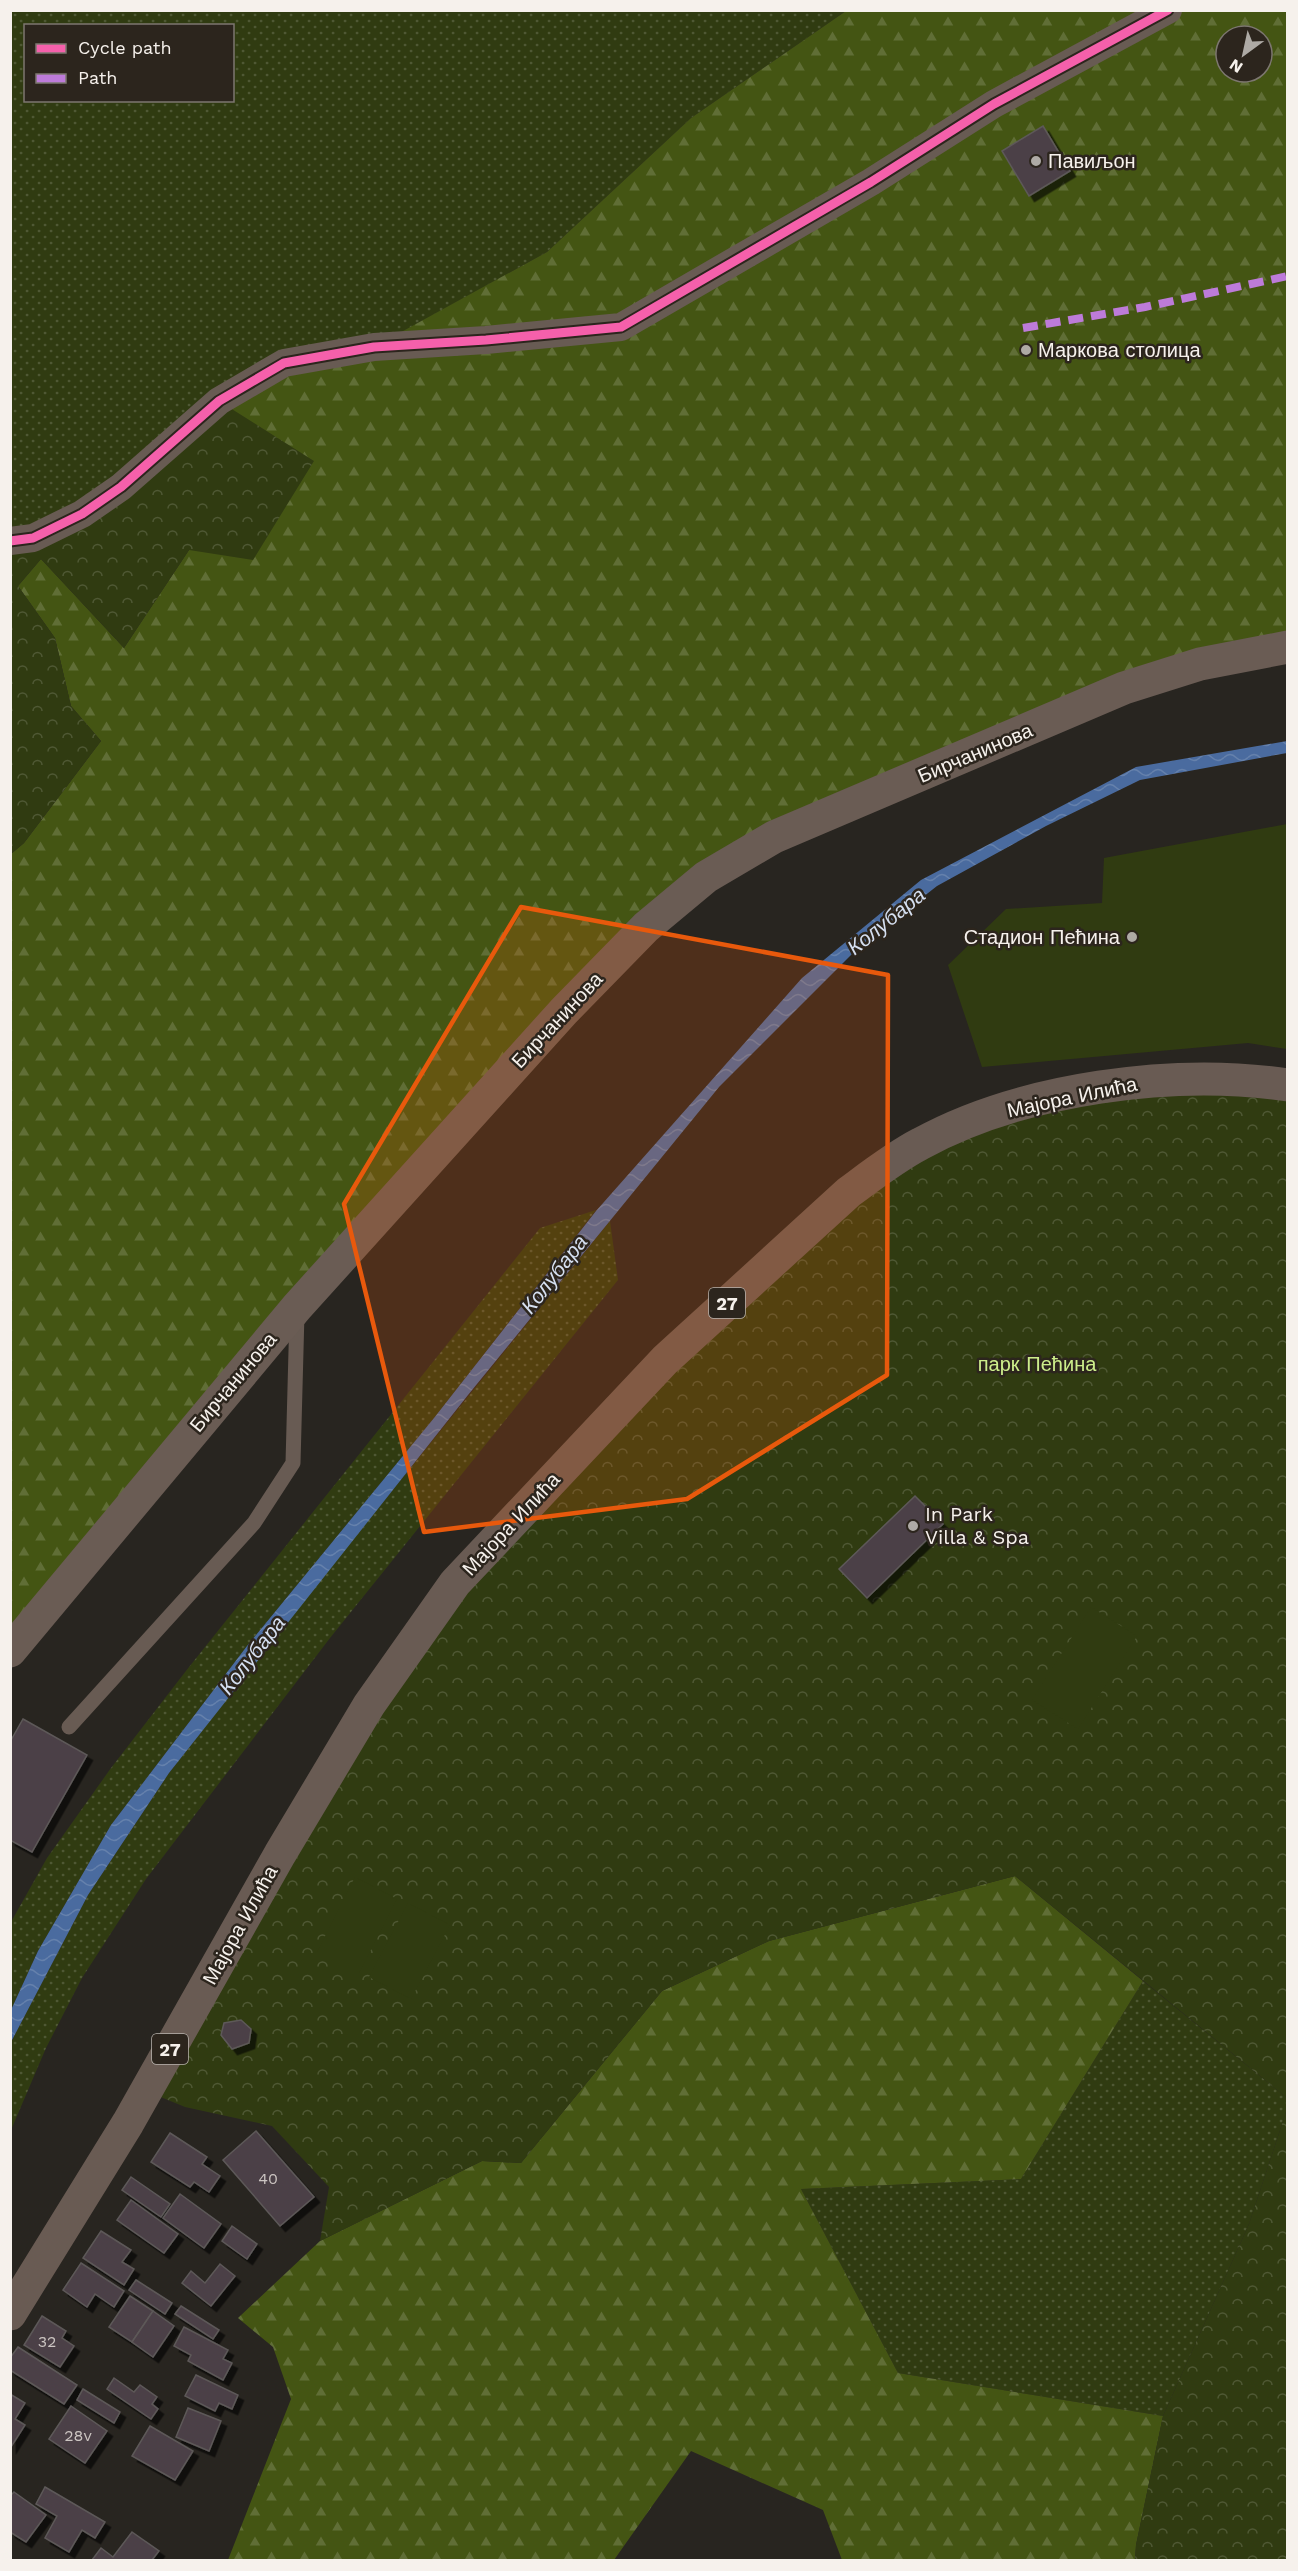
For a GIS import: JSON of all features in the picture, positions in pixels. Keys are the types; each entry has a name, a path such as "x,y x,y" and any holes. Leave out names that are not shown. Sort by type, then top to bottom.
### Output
{"main road":[{"name":"Бирчанинова","path":"10,1651 297,1307 564,1011 646,927 706,877 774,837 1124,688 1200,664 1287,647"},
{"name":"Мајора Илића","path":"10,2314 123,2131 280,1854 369,1705 455,1584 665,1360 849,1192 921,1143 949,1130 1016,1106 1096,1088 1146,1081 1236,1080 1287,1085"}],"street":[{"path":"10,541 33,538 82,514 121,487 219,401 284,363 374,347 486,340 621,327 871,182 994,104 1168,10"}],"lane":[{"path":"69,1727 254,1523 293,1463 297,1307"}],"highlighted area":[{"path":"521,907 888,975 887,1375 687,1499 424,1532 344,1204"}],"green space":[{"path":"11,11 846,11 691,118 547,252 121,487 11,541"},
{"path":"846,11 1287,11 1287,647 1266,650 774,837 646,927 11,1651 11,854 24,843 101,741 71,706 55,638 18,586 41,559 124,648 189,550 219,401 284,363 374,347 547,252 691,118"},
{"path":"219,401 314,461 253,560 189,550 124,648 41,559 18,586 55,638 71,706 101,741 24,843 11,854 11,541 33,538"},
{"name":"Стадион Пећина","path":"1287,824 1287,1049 1248,1043 982,1067 948,965 1006,909 1102,903 1104,858"},
{"name":"парк Пећина","path":"1287,1090 1287,2098 1015,1876 769,1941 662,1991 521,2163 482,2161 320,2241 329,2187 272,2126 185,2107 146,2091 421,1631 847,1189 1053,1098"},
{"path":"596,1210 434,1418 247,1646 111,1825 38,1951 11,2010 11,1922 47,1858 111,1768 540,1228"},
{"path":"610,1221 618,1280 330,1638 146,1879 82,1978 46,2048 11,2130 11,2042 88,1895 169,1773 312,1590"},
{"path":"1091,1607 1137,1636 1078,1729 1032,1700"},
{"path":"1015,1876 1143,1981 1021,2179 801,2189 898,2373 1163,2416 1136,2545 1135,2560 842,2560 823,2510 691,2451 614,2560 228,2560 291,2399 273,2347 238,2318 320,2241 482,2161 521,2163 662,1991 769,1941"},
{"path":"355,1877 397,1899 359,1973 317,1952"},
{"path":"408,1903 450,1925 411,1999 369,1977"},
{"path":"1143,1981 1287,2098 1287,2109 1249,2224 1163,2416 898,2373 801,2189 1021,2179"},
{"path":"1287,2109 1287,2560 1135,2560 1136,2545 1163,2416 1249,2224"}],"water":[{"name":"Колубара","path":"1287,741 1287,753 1140,780 1046,826 937,886 858,948 719,1087 468,1395 169,1773 88,1895 11,2042 11,2010 38,1951 111,1825 247,1646 434,1418 596,1211 802,978 921,880 1136,767"}],"building":[{"name":"Павиљон","path":"1043,126 1070,171 1029,196 1002,151"},
{"path":"915,1496 943,1524 867,1598 839,1569"},
{"path":"23,1719 87,1755 32,1852 10,1840 10,1742"},
{"path":"241,2020 251,2029 249,2043 232,2049 221,2035 224,2023"},
{"path":"256,2131 314,2197 280,2226 223,2160"},
{"path":"170,2133 207,2157 202,2164 220,2176 209,2192 194,2182 190,2187 151,2162"},
{"path":"131,2177 170,2204 161,2217 122,2190"},
{"path":"180,2194 221,2224 204,2248 163,2218"},
{"path":"131,2200 178,2234 164,2253 117,2220"},
{"path":"232,2226 257,2244 247,2259 222,2241"},
{"path":"101,2231 131,2250 122,2262 134,2269 124,2285 83,2258"},
{"path":"81,2263 124,2291 114,2307 95,2294 87,2307 63,2290"},
{"path":"220,2264 235,2276 211,2306 182,2283 191,2271 205,2283"},
{"path":"136,2280 172,2303 165,2314 129,2290"},
{"path":"130,2296 153,2311 132,2342 109,2327"},
{"path":"181,2306 219,2330 213,2339 175,2314"},
{"path":"153,2311 174,2326 153,2357 132,2342"},
{"path":"42,2316 66,2331 62,2338 74,2346 60,2367 24,2345"},
{"path":"184,2327 228,2350 223,2359 232,2363 223,2380 188,2361 191,2355 174,2346"},
{"path":"18,2347 77,2385 64,2404 10,2370 10,2358"},
{"path":"196,2375 238,2395 232,2409 219,2403 215,2411 185,2396"},
{"path":"114,2378 134,2392 140,2385 157,2397 152,2404 158,2409 151,2419 107,2389"},
{"path":"83,2389 120,2412 114,2423 77,2400"},
{"path":"10,2394 25,2403 15,2419 25,2425 11,2447"},
{"path":"71,2406 107,2431 85,2463 49,2439"},
{"path":"188,2408 221,2421 209,2451 176,2437"},
{"path":"150,2426 193,2451 175,2480 132,2456"},
{"path":"45,2487 105,2522 95,2538 82,2530 69,2552 45,2538 57,2516 36,2504"},
{"path":"14,2492 46,2515 26,2542 10,2532 10,2496"},
{"path":"132,2532 159,2551 152,2560 92,2560 101,2548 113,2557"}],"marked path":[{"path":"1023,328 1145,307 1288,276"}],"cycle path":[{"path":"10,541 33,538 82,514 121,487 219,401 284,363 374,347 486,340 621,327 871,182 994,104 1168,10"}],"place":[{"name":"Павиљон","path":"1036,161"},
{"name":"Маркова столица","path":"1026,350"},
{"name":"Стадион Пећина","path":"1132,937"},
{"name":"In Park Villa & Spa","path":"913,1526"}]}
